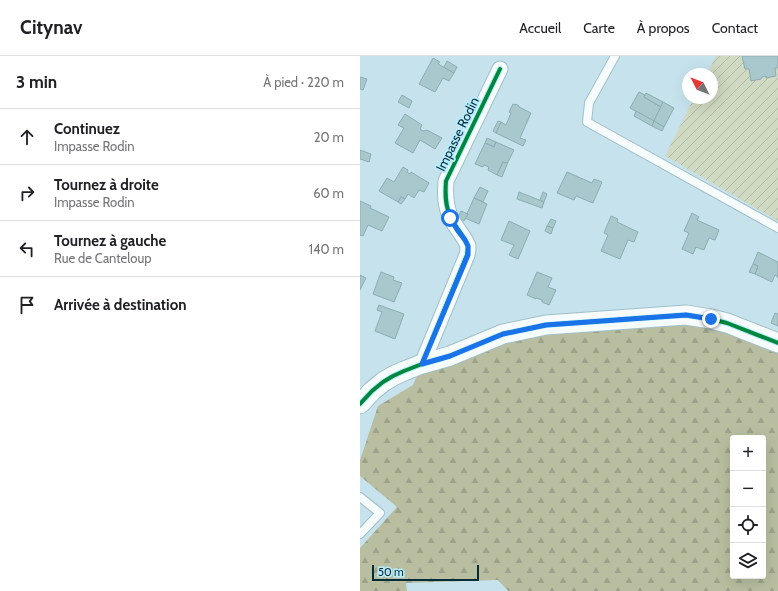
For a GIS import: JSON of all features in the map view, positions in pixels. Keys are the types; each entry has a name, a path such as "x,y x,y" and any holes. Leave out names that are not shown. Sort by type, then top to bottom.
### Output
{"street":[{"name":"Impasse Rodin","path":"422,364 468,255 468,246 450,218 445,195 446,181 500,69"},
{"path":"360,404 383,382 422,364 450,356 503,334 546,325 686,315 727,323 778,342"}],"lane":[{"path":"615,56 589,103 587,122 778,228"},
{"path":"360,497 380,513 360,534"}],"green space":[{"path":"716,56 778,56 778,221 665,156 691,104 718,104 718,68 710,68"},
{"path":"686,315 778,343 778,591 508,591 498,580 406,583 407,591 360,591 360,548 397,507 360,476 360,460 378,406 413,385 422,364 503,334"}],"building":[{"path":"742,56 778,56 778,67 775,68 776,76 766,78 766,76 762,77 761,79 751,81 749,69 745,69"},
{"path":"433,58 440,62 438,64 454,73 449,81 443,78 435,92 419,84"},
{"path":"447,61 457,67 454,73 444,67"},
{"path":"360,77 367,79 363,90 360,89"},
{"path":"639,92 645,95 644,97 661,107 654,121 630,108"},
{"path":"646,93 663,102 661,107 644,97"},
{"path":"402,95 412,101 409,108 398,102"},
{"path":"663,102 674,108 664,127 654,121"},
{"path":"513,104 516,104 531,113 520,138 526,140 523,146 496,133 501,122 506,125 511,113 509,112"},
{"path":"636,111 654,121 652,126 634,116"},
{"path":"405,114 422,125 420,129 423,131 427,130 442,138 435,149 420,140 413,153 395,143 404,128 398,125"},
{"path":"498,121 501,122 496,133 493,131"},
{"path":"654,121 664,127 662,131 652,126"},
{"path":"487,138 496,142 494,147 485,143"},
{"path":"496,142 514,150 508,162 503,162 497,175 488,170 489,167 484,165 483,167 475,164 485,143 494,147"},
{"path":"360,150 371,154 369,162 360,159"},
{"path":"503,162 508,162 502,177 497,175"},
{"path":"403,167 408,170 407,172 410,174 411,172 429,183 424,192 419,190 414,198 408,194 405,199 401,197 398,202 379,191 387,178 394,182"},
{"path":"567,172 592,183 594,179 602,182 593,203 576,196 574,200 557,193"},
{"path":"480,187 488,191 483,202 474,198"},
{"path":"519,192 544,202 542,208 517,199"},
{"path":"543,192 547,194 544,202 540,200"},
{"path":"401,197 405,199 401,204 398,202"},
{"path":"474,198 487,204 479,224 465,218"},
{"path":"360,201 371,206 370,208 389,217 382,231 368,225 363,236 360,235"},
{"path":"461,211 468,214 464,221 458,217"},
{"path":"692,213 699,217 697,220 719,230 715,240 709,238 704,250 696,247 693,254 682,249 689,233 684,231"},
{"path":"611,216 618,219 617,222 638,232 634,242 628,240 620,259 601,251 608,235 604,233"},
{"path":"551,219 556,221 553,228 547,226"},
{"path":"509,221 530,231 518,259 509,255 514,245 501,240"},
{"path":"547,226 553,228 551,234 545,231"},
{"path":"758,252 778,262 778,278 775,275 772,282 755,274 758,266 753,264"},
{"path":"753,264 758,266 755,274 749,272"},
{"path":"381,272 394,277 393,280 402,283 394,302 373,294"},
{"path":"537,272 552,278 548,287 556,290 549,305 542,302 542,300 527,295"},
{"path":"360,275 366,278 360,290"},
{"path":"379,305 404,314 395,339 375,331 382,312 377,310"},
{"path":"775,313 778,314 778,326 771,323"}],"cycle path":[{"path":"422,364 468,252 467,243 449,213 446,195 446,181 500,69"},
{"path":"360,404 383,382 404,371 450,356 503,334 546,325 686,315 727,323 778,343"}],"route":[{"path":"450,218 468,246 468,255 422,364 450,356 503,334 546,325 686,315 711,319"}]}
